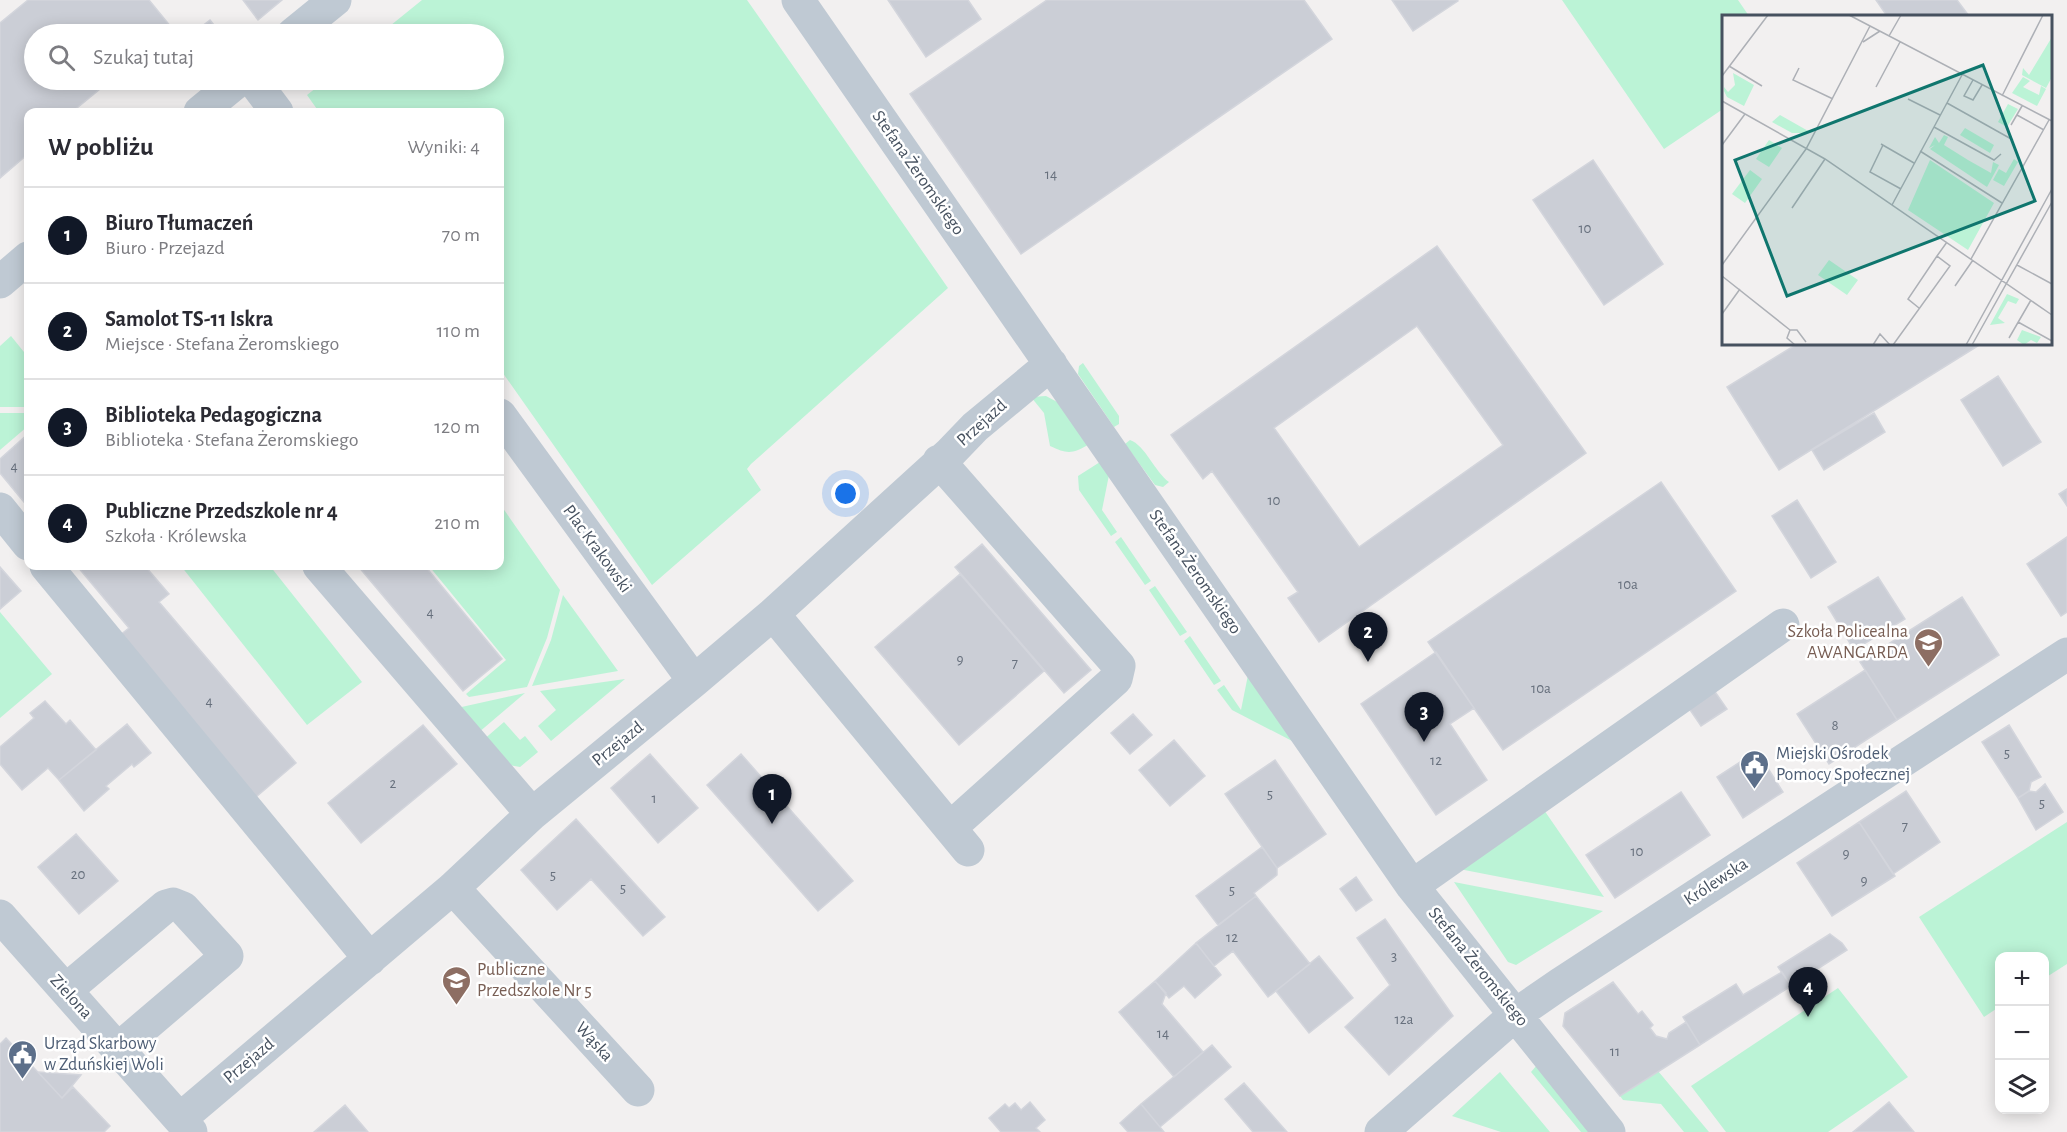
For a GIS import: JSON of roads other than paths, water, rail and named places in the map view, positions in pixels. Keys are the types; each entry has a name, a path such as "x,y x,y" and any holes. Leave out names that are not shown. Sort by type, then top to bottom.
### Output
{"street":[{"path":"305,24 335,0"},
{"name":"Stefana Żeromskiego","path":"798,0 1412,886 1609,1132"},
{"path":"205,108 227,90"},
{"path":"260,90 274,108"},
{"path":"0,282 24,261"},
{"name":"Przejazd","path":"186,1126 370,959 453,888 532,814 773,614 975,427 1051,364"},
{"name":"Plac Krakowski","path":"504,420 694,681"},
{"path":"773,614 959,839 1116,680 1119,666 939,461"},
{"path":"0,509 24,539"},
{"path":"49,570 370,959"},
{"path":"322,570 532,814"},
{"path":"1412,886 1783,625"},
{"name":"Królewska","path":"1381,1132 1515,1015 2067,654"},
{"name":"Wąska","path":"453,888 638,1090"},
{"path":"66,990 166,906 173,904 183,908 227,956 118,1049"},
{"name":"Zielona","path":"0,916 186,1126"}],"place":[{"name":"Samolot TS-11 Iskra","path":"1368,662"},
{"name":"Szkoła Policealna AWANGARDA","path":"1929,668"},
{"name":"Biblioteka Pedagogiczna","path":"1424,742"},
{"name":"Miejski Ośrodek Pomocy Społecznej","path":"1755,790"},
{"name":"Biuro Tłumaczeń","path":"772,824"},
{"name":"Publiczne Przedszkole Nr 5","path":"456,1006"},
{"name":"Publiczne Przedszkole nr 4","path":"1808,1017"},
{"name":"Urząd Skarbowy w Zduńskiej Woli","path":"23,1080"}]}
